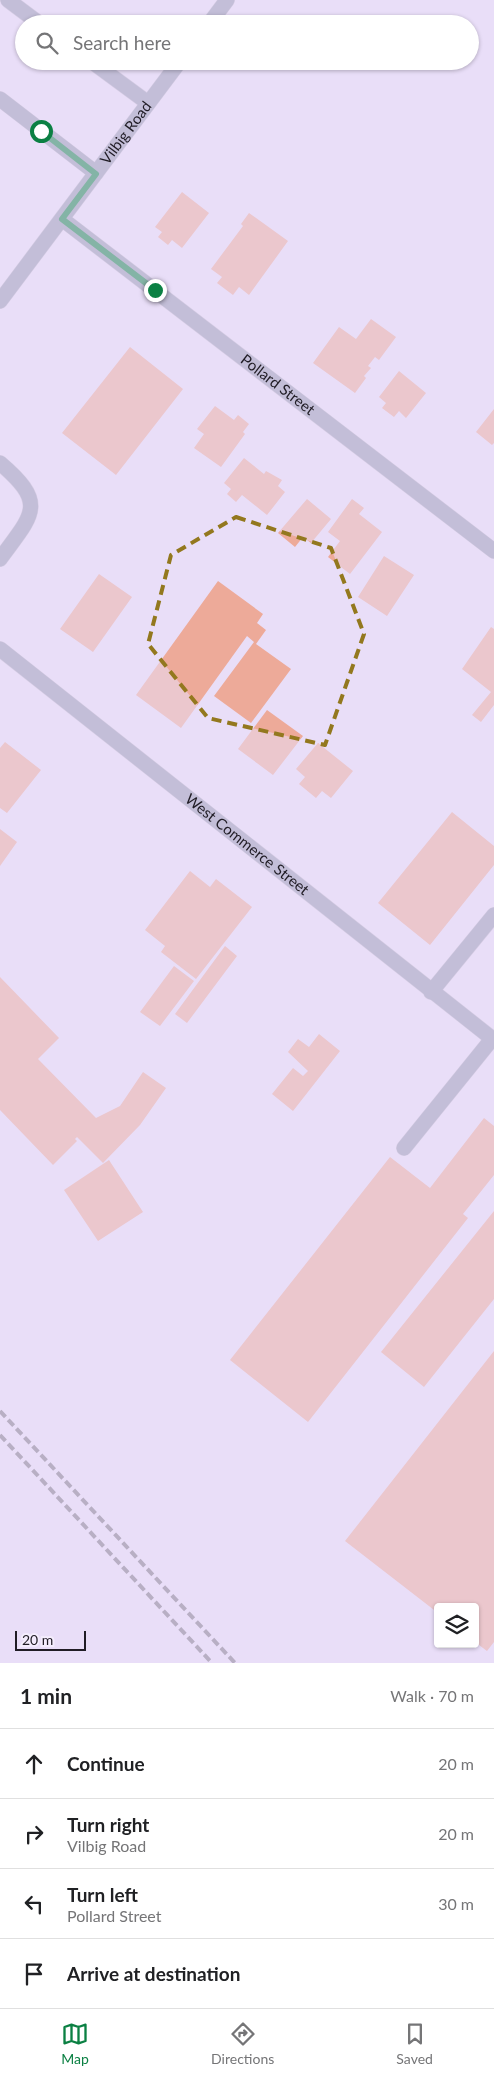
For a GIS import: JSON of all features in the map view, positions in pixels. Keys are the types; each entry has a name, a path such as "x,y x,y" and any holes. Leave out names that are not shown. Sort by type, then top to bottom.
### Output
{"street":[{"path":"8,0 28,15"},
{"path":"216,15 227,0"},
{"path":"103,70 148,104"},
{"name":"Vilbig Road","path":"0,301 173,70"},
{"path":"0,99 96,174"},
{"name":"Pollard Street","path":"62,219 494,551"},
{"path":"0,463 20,480 31,496 32,508 22,530 0,559"},
{"name":"West Commerce Street","path":"0,649 493,1040"},
{"path":"431,992 494,915"},
{"path":"404,1148 493,1040"}],"highlighted area":[{"path":"236,517 331,548 364,634 325,745 208,718 148,644 171,555"}],"building":[{"path":"182,192 209,213 182,248 172,240 168,245 158,237 162,232 155,227"},
{"path":"249,213 288,241 249,295 239,287 233,295 217,283 222,277 211,269 243,226 241,224"},
{"path":"371,319 396,337 379,360 375,357 368,366 371,368 364,376 366,378 355,393 313,363 339,327 356,339"},
{"path":"130,347 183,389 116,475 62,433"},
{"path":"399,371 426,393 406,418 399,411 394,417 382,408 386,403 379,397"},
{"path":"215,406 234,420 238,415 249,424 243,432 245,434 221,467 194,448 204,434 197,429"},
{"path":"494,409 494,443 492,445 476,432"},
{"path":"244,458 264,474 266,471 282,480 278,486 285,492 267,515 242,495 236,502 227,494 231,489 224,483"},
{"path":"307,499 331,519 311,543 303,537 295,547 278,533"},
{"path":"352,499 364,508 359,514 382,532 350,574 328,557 340,541 328,532"},
{"path":"384,556 414,575 387,616 358,597"},
{"path":"99,574 132,597 93,652 60,629"},
{"path":"218,581 263,614 257,623 266,630 256,644 291,669 251,723 214,696 254,642 247,636 181,728 136,695"},
{"path":"491,627 494,629 494,705 481,722 472,715 491,692 462,669"},
{"path":"267,710 303,736 273,775 238,749"},
{"path":"5,742 41,770 7,813 0,808 0,748"},
{"path":"318,743 353,771 331,798 322,791 316,798 299,784 305,777 296,769"},
{"path":"452,812 494,846 494,865 430,945 378,903"},
{"path":"0,829 17,842 0,866"},
{"path":"190,871 210,887 216,879 252,907 196,979 161,952 165,946 145,930"},
{"path":"225,946 237,956 187,1023 175,1014"},
{"path":"174,966 194,981 160,1026 140,1012"},
{"path":"0,977 59,1038 38,1059 96,1118 120,1106 143,1072 166,1088 140,1125 103,1163 77,1137 75,1139 77,1141 53,1165 0,1110"},
{"path":"319,1034 340,1051 293,1111 272,1094 293,1068 303,1076 308,1071 288,1052 298,1039 309,1047"},
{"path":"484,1118 494,1126 494,1175 463,1214 468,1218 308,1422 230,1360 390,1157 430,1188"},
{"path":"109,1160 143,1212 98,1241 64,1190"},
{"path":"494,1211 494,1299 424,1387 381,1352"},
{"path":"494,1351 494,1642 487,1651 479,1645 479,1603 434,1603 434,1610 345,1541"}],"railway":[{"path":"0,1411 235,1663"},
{"path":"0,1435 212,1663"}],"route":[{"path":"41,131 96,174 62,219 155,290"}]}
